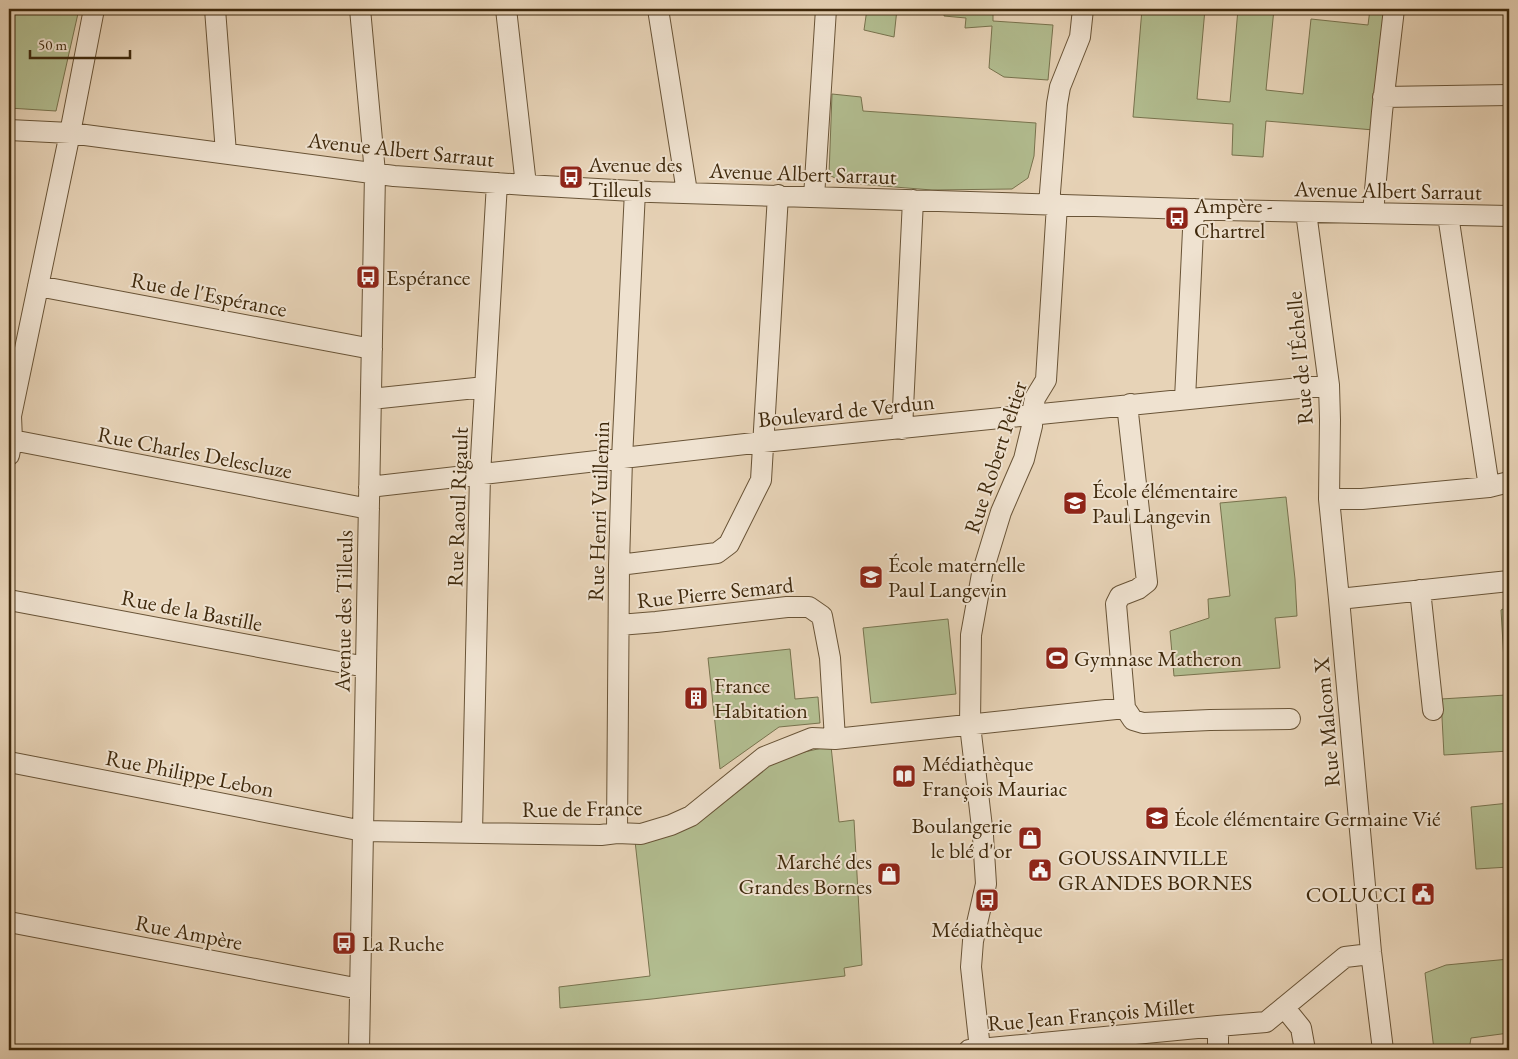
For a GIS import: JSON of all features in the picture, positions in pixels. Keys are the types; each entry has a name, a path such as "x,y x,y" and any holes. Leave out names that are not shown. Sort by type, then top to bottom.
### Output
{"street":[{"path":"10,448 11,416 94,9"},
{"path":"215,9 226,153"},
{"name":"Avenue des Tilleuls","path":"359,1050 375,173 360,9"},
{"path":"506,9 526,185"},
{"path":"658,9 687,192"},
{"path":"814,196 826,9"},
{"name":"Rue Robert Peltier","path":"982,1049 971,968 973,941 986,884 984,836 970,725 971,635 982,574 1001,512 1024,460 1036,398 1046,380 1057,104 1062,83 1080,37 1083,9"},
{"path":"1373,213 1383,97 1394,9"},
{"path":"1383,97 1509,95"},
{"name":"Avenue Albert Sarraut","path":"9,130 70,133 375,173 526,185 636,191 1053,205 1509,216"},
{"name":"Rue Raoul Rigault","path":"472,832 480,475 497,182"},
{"name":"Rue Henri Vuillemin","path":"617,834 619,565 622,459 636,191"},
{"path":"619,565 718,553 729,544 761,480 778,195"},
{"path":"902,429 913,200"},
{"path":"1185,399 1194,209"},
{"name":"Rue de l'Échelle","path":"1306,212 1329,384 1328,499 1339,599"},
{"path":"1448,215 1489,487"},
{"name":"Rue de l'Espérance","path":"38,286 372,349"},
{"name":"Boulevard de Verdun","path":"369,487 763,442 1329,384"},
{"path":"371,399 485,387"},
{"path":"1130,404 1128,413 1147,582 1138,589 1120,596 1116,604 1125,708 1133,720 1143,723 1290,719"},
{"name":"Rue Charles Delescluze","path":"10,448 369,509"},
{"path":"1328,499 1362,499 1489,487 1509,482"},
{"path":"1339,599 1509,581"},
{"path":"1420,590 1432,710"},
{"name":"Rue Malcom X","path":"1339,599 1371,952 1383,1050"},
{"name":"Rue de la Bastille","path":"9,600 366,667"},
{"name":"Rue Pierre Semard","path":"619,625 787,607 809,607 822,616 830,658 835,739"},
{"path":"835,739 1125,708"},
{"name":"Rue de France","path":"363,830 600,836 641,834 671,825 691,816 764,757 812,738 835,739"},
{"name":"Rue Philippe Lebon","path":"9,762 363,830"},
{"name":"Rue Ampère","path":"9,922 360,989"},
{"name":"Rue Jean François Millet","path":"982,1049 1266,1022 1345,957 1371,952"},
{"path":"1284,1006 1301,1028 1305,1050"},
{"path":"1218,1026 1218,1050"}],"green space":[{"path":"9,9 79,9 56,111 9,108"},
{"path":"867,9 897,9 894,37 864,30"},
{"path":"945,9 993,9 993,21 1053,25 1048,80 1004,77 989,68 992,26 965,28 966,18 944,16"},
{"path":"1142,9 1205,9 1197,99 1230,102 1238,9 1274,9 1266,90 1303,94 1311,19 1368,25 1370,9 1385,9 1374,130 1266,121 1263,157 1232,155 1233,124 1133,117"},
{"path":"832,94 861,97 863,111 1036,123 1034,156 1028,178 1012,189 932,190 845,183 829,175"},
{"path":"1286,497 1297,616 1275,618 1280,668 1174,676 1170,631 1209,618 1208,599 1230,596 1220,503"},
{"path":"1509,606 1509,751 1444,755 1441,699 1506,695 1501,610"},
{"path":"948,619 956,694 871,703 863,628"},
{"path":"790,649 795,699 818,697 820,723 779,727 720,769 708,658"},
{"path":"831,746 839,822 854,820 862,965 844,968 845,976 560,1008 559,987 650,976 635,841 678,832 699,822 751,777 782,757"},
{"path":"1509,803 1509,867 1476,869 1471,807"},
{"path":"1509,959 1509,1033 1471,1038 1469,1050 1434,1050 1425,973 1446,965"}],"place":[{"name":"Avenue des Tilleuls","path":"571,177"},
{"name":"Ampère - Chartrel","path":"1177,218"},
{"name":"Espérance","path":"368,277"},
{"name":"École élémentaire Paul Langevin","path":"1075,503"},
{"name":"École maternelle Paul Langevin","path":"871,577"},
{"name":"Gymnase Matheron","path":"1057,658"},
{"name":"France Habitation","path":"696,698"},
{"name":"Médiathèque François Mauriac","path":"904,776"},
{"name":"École élémentaire Germaine Vié","path":"1157,818"},
{"name":"Boulangerie le blé d'or","path":"1030,838"},
{"name":"GOUSSAINVILLE GRANDES BORNES","path":"1040,870"},
{"name":"Marché des Grandes Bornes","path":"889,874"},
{"name":"COLUCCI","path":"1423,894"},
{"name":"Médiathèque","path":"987,900"},
{"name":"La Ruche","path":"344,943"}]}
